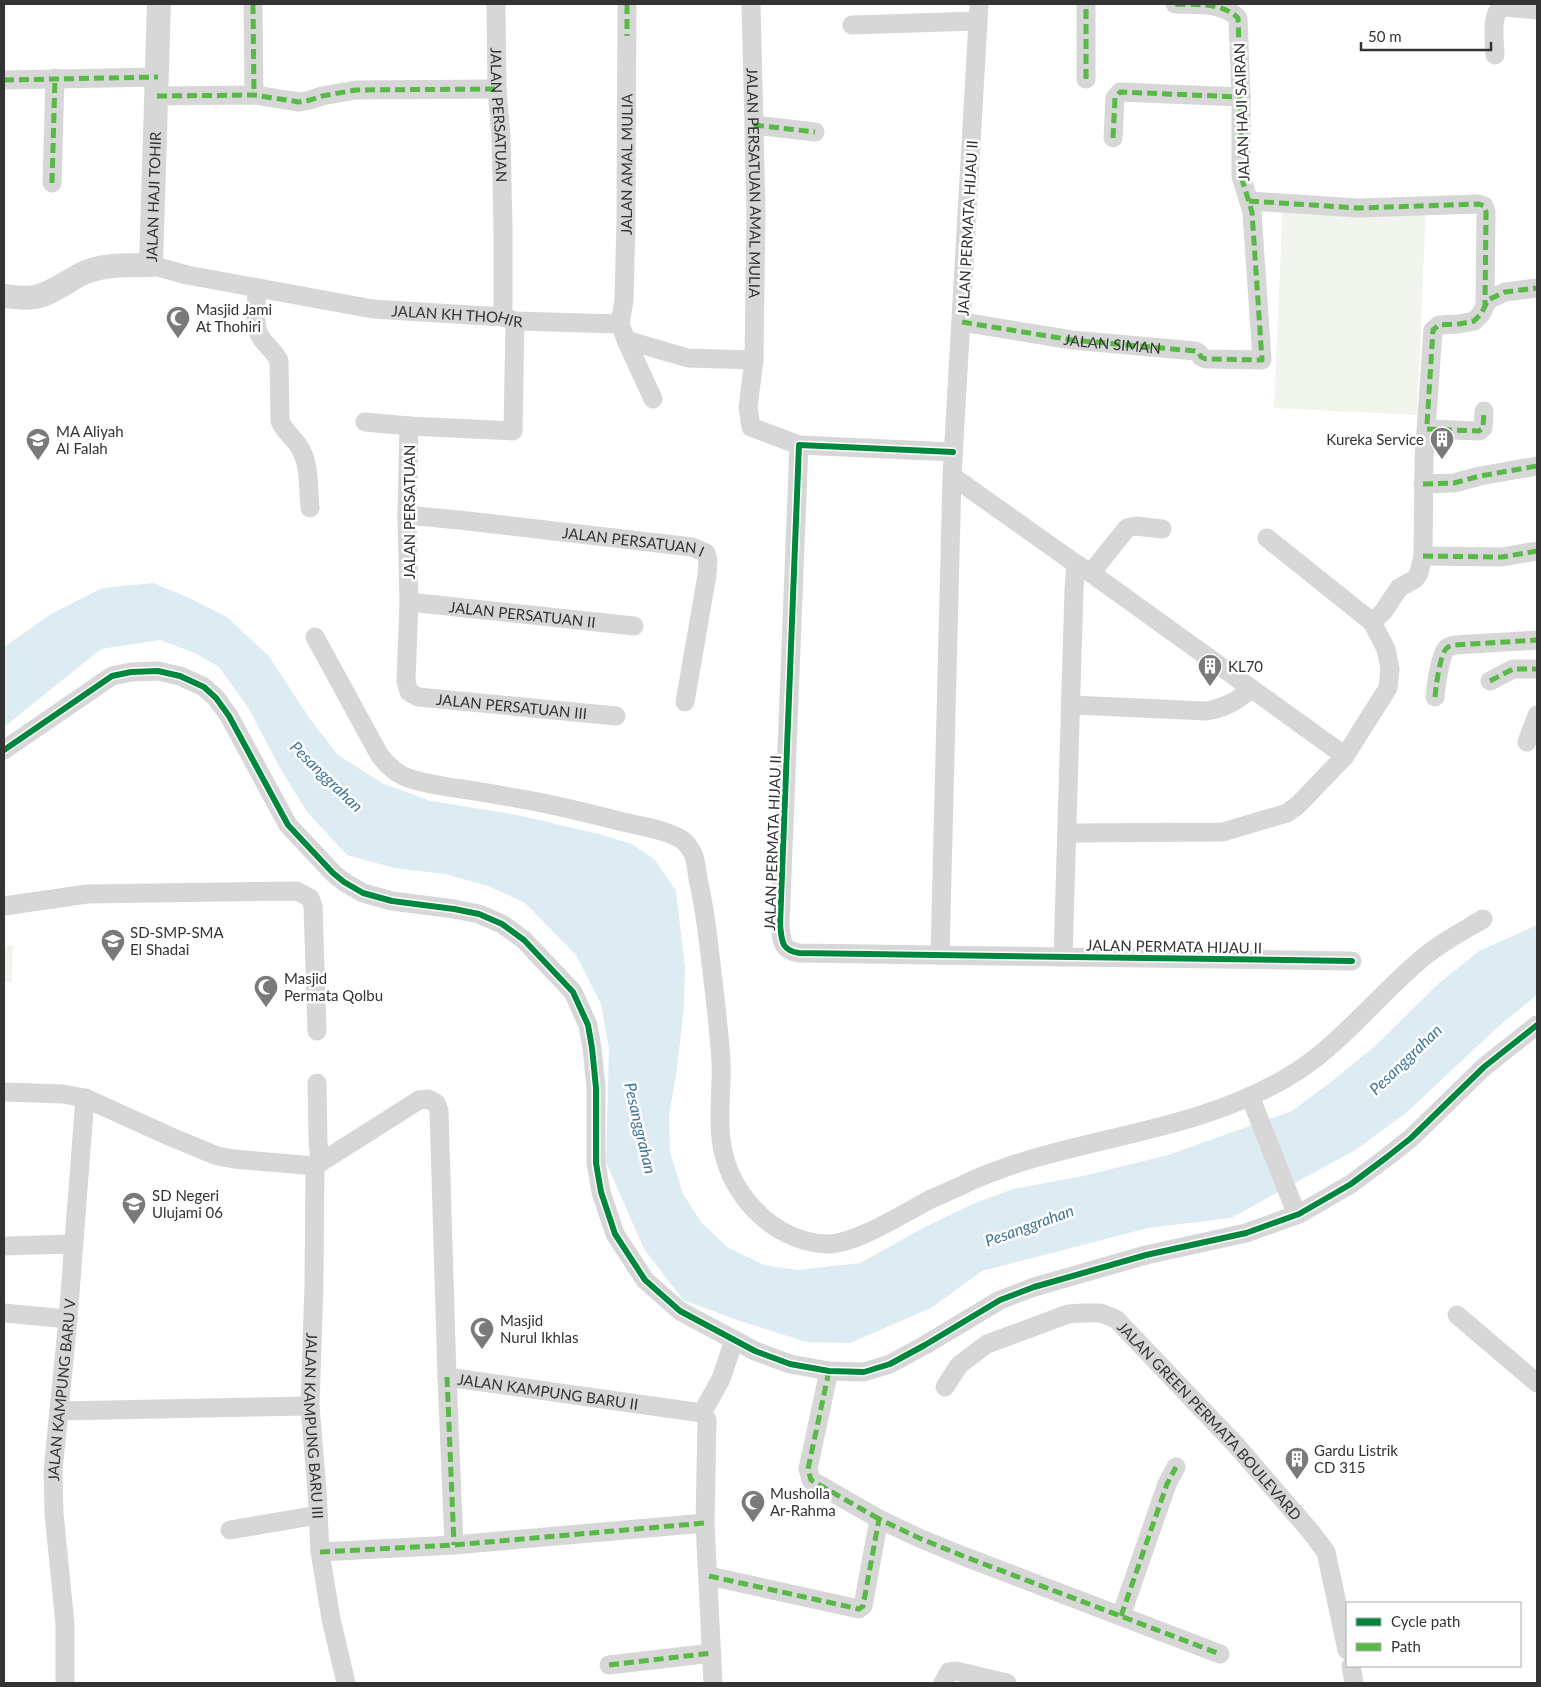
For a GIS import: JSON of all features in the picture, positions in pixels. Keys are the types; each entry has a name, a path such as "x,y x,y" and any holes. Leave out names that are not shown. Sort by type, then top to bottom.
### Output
{"street":[{"name":"JALAN HAJI TOHIR","path":"4,296 37,297 87,272 116,266 151,265 159,4"},
{"path":"253,4 254,95"},
{"name":"JALAN PERSATUAN","path":"409,692 406,681 410,602 408,515 409,426 513,431 501,137 497,89 496,4"},
{"name":"JALAN AMAL MULIA","path":"623,332 626,221 627,4"},
{"name":"JALAN PERSATUAN AMAL MULIA","path":"751,4 756,211 754,360 748,407 751,427 799,445"},
{"path":"1086,4 1086,79"},
{"name":"JALAN HAJI SAIRAN","path":"1175,4 1217,7 1230,11 1238,18 1241,176 1244,191 1252,212 1262,360"},
{"path":"1495,55 1494,18 1498,10 1505,7 1537,10"},
{"path":"852,25 978,12"},
{"name":"JALAN PERMATA HIJAU II","path":"940,955 952,476 978,12"},
{"path":"52,182 55,78"},
{"path":"4,80 55,78 254,95 299,102 356,90 497,89"},
{"path":"1114,138 1115,98 1120,92 1241,97"},
{"path":"754,125 815,132"},
{"path":"1249,200 1358,208 1480,204 1484,206 1487,218 1485,305"},
{"name":"JALAN KH THOHIR","path":"151,265 187,275 257,289 373,309 509,319 623,332 688,358 754,360"},
{"path":"1372,622 1383,612 1399,588 1415,579 1419,573 1422,556 1423,484 1433,330 1439,325 1474,321 1481,314 1488,300 1505,292 1537,288"},
{"path":"257,289 258,332 261,339 279,360 280,421 282,426 295,440 304,456 310,508"},
{"name":"JALAN SIMAN","path":"962,322 1072,340 1195,351 1206,359 1262,360"},
{"path":"623,332 653,399"},
{"path":"1427,427 1479,431 1483,428 1484,411"},
{"path":"365,422 409,426"},
{"path":"799,445 953,452"},
{"name":"JALAN PERMATA HIJAU II","path":"799,445 780,925 782,942 791,952 799,954 1352,960"},
{"path":"1423,484 1454,483 1480,476 1537,466"},
{"path":"952,476 1345,756"},
{"name":"JALAN PERSATUAN I","path":"408,515 692,547 706,553 708,560 707,575 685,702"},
{"path":"1083,569 1127,528 1136,526 1162,529"},
{"path":"1068,833 1223,832 1286,813 1298,806 1345,756 1388,688 1390,669 1386,649 1372,622 1267,538"},
{"path":"1422,556 1502,556 1537,551"},
{"name":"JALAN PERMATA HIJAU II","path":"1063,957 1074,589 1083,569"},
{"name":"JALAN PERSATUAN II","path":"410,602 634,626"},
{"path":"315,636 380,756 392,770 404,776 432,784 523,799 659,830 681,840 689,846 705,911 721,1064 719,1109 721,1143 729,1170 738,1190 755,1210 772,1225 793,1237 812,1242 829,1244 841,1242 874,1230 940,1195 1027,1160 1154,1129 1252,1101 1302,1069 1346,1033 1424,957 1483,919"},
{"path":"1434,697 1438,671 1447,648 1455,645 1537,640"},
{"path":"1490,681 1513,669 1537,669"},
{"path":"4,750 112,676 131,672 158,671 180,676 204,687 216,698 229,716 288,825 333,873 363,893 392,901 454,908 479,914 502,924 524,940 573,992 588,1025 596,1088 596,1163 601,1192 615,1234 645,1280 680,1311 755,1351 790,1364 829,1371 864,1372 890,1364 1000,1300 1034,1287 1146,1255 1246,1233 1351,1184 1411,1138 1484,1067 1537,1025"},
{"path":"1072,705 1207,711 1223,708 1235,702 1252,689"},
{"name":"JALAN PERSATUAN III","path":"409,692 418,697 616,716"},
{"path":"1527,742 1537,715"},
{"path":"4,906 87,894 297,891 310,898 313,906 317,1031"},
{"name":"JALAN KAMPUNG BARU III","path":"317,1083 318,1164 310,1406 320,1552 331,1619 346,1683"},
{"path":"4,1092 62,1094 85,1098 217,1156 234,1159 318,1164"},
{"name":"JALAN KAMPUNG BARU V","path":"65,1683 65,1624 54,1512 53,1471 68,1319 85,1098"},
{"name":"JALAN KAMPUNG BARU II","path":"318,1164 419,1100 428,1098 436,1103 439,1111 447,1377 702,1413"},
{"path":"1252,1101 1296,1210"},
{"path":"4,1246 74,1244"},
{"path":"4,1313 68,1319"},
{"name":"JALAN GREEN PERMATA BOULEVARD","path":"945,1387 959,1365 987,1344 1068,1314 1101,1313 1116,1319 1236,1445 1326,1552 1346,1645"},
{"path":"1457,1315 1537,1383"},
{"path":"714,1683 705,1523 707,1420 702,1413 721,1379 734,1340"},
{"path":"829,1371 808,1469 812,1480 919,1538 1220,1654"},
{"path":"447,1377 454,1546"},
{"path":"59,1411 310,1406"},
{"path":"1121,1616 1167,1484 1176,1468"},
{"path":"230,1530 318,1515"},
{"path":"708,1576 859,1609 863,1606 879,1518"},
{"path":"320,1552 454,1546 705,1523"},
{"path":"609,1665 712,1653"},
{"path":"1351,1667 1354,1683"},
{"path":"943,1683 948,1672 956,1671 1007,1683"}],"shaded area":[{"path":"1283,201 1426,207 1417,415 1274,408"},
{"path":"4,945 13,945 12,982 4,982"}],"water":[{"name":"Pesanggrahan","path":"153,583 227,617 268,655 310,719 338,755 384,784 431,801 517,815 599,834 632,844 655,860 676,891 685,967 684,1005 677,1069 669,1115 670,1152 683,1194 701,1222 727,1247 764,1265 798,1270 860,1263 925,1227 975,1203 1013,1189 1083,1176 1168,1155 1292,1111 1375,1046 1438,984 1479,951 1537,925 1537,995 1499,1026 1407,1112 1357,1149 1231,1218 1148,1228 982,1271 931,1308 850,1343 806,1342 683,1300 644,1249 604,1158 606,1157 609,1049 601,1004 576,955 525,903 488,886 445,874 394,868 347,855 307,812 280,768 249,709 219,667 195,653 160,640 101,649 4,727 4,647 51,614 102,588"}],"marked path":[{"path":"253,4 254,95"},
{"path":"627,4 627,36"},
{"path":"1086,4 1086,79"},
{"path":"962,322 1072,340 1195,351 1206,359 1262,360 1252,212 1241,176 1238,18 1232,13 1217,7 1175,4"},
{"path":"4,80 158,77"},
{"path":"52,183 55,78"},
{"path":"157,96 254,95 299,102 356,90 497,89"},
{"path":"1113,138 1115,98 1120,92 1241,97"},
{"path":"754,125 815,132"},
{"path":"1249,201 1358,208 1479,204 1484,206 1486,212 1485,305"},
{"path":"1427,424 1433,330 1439,325 1474,321 1481,314 1488,300 1505,292 1537,288"},
{"path":"1427,429 1479,431 1483,428 1484,411"},
{"path":"1423,484 1454,483 1480,476 1537,466"},
{"path":"1423,556 1502,557 1537,551"},
{"path":"1435,697 1440,663 1447,648 1455,645 1537,640"},
{"path":"1490,681 1513,669 1537,669"},
{"path":"829,1371 808,1469 811,1480 879,1519"},
{"path":"447,1377 454,1545"},
{"path":"1121,1616 1167,1484 1176,1467"},
{"path":"709,1576 859,1609 863,1606 879,1519 963,1556 1220,1654"},
{"path":"320,1552 454,1545 705,1523"},
{"path":"609,1665 712,1653"}],"cycle path":[{"path":"953,452 799,445 780,925 782,940 786,947 793,952 799,953 1352,961"},
{"path":"4,750 112,676 131,672 158,671 180,676 204,687 216,698 229,716 288,825 333,873 363,893 392,901 479,914 502,924 524,940 573,992 588,1025 592,1048 596,1088 596,1163 601,1192 615,1234 645,1280 680,1311 755,1351 790,1364 829,1371 864,1372 890,1364 1000,1300 1034,1287 1146,1255 1246,1233 1299,1214 1351,1184 1411,1138 1484,1067 1537,1025"}],"place":[{"name":"Masjid Jami At Thohiri","path":"178,339"},
{"name":"Kureka Service","path":"1442,460"},
{"name":"MA Aliyah Al Falah","path":"38,461"},
{"name":"KL70","path":"1210,687"},
{"name":"SD-SMP-SMA El Shadai","path":"113,962"},
{"name":"Masjid Permata Qolbu","path":"266,1008"},
{"name":"SD Negeri Ulujami 06","path":"134,1225"},
{"name":"Masjid Nurul Ikhlas","path":"482,1350"},
{"name":"Gardu Listrik CD 315","path":"1297,1480"},
{"name":"Musholla Ar-Rahma","path":"753,1523"}]}
